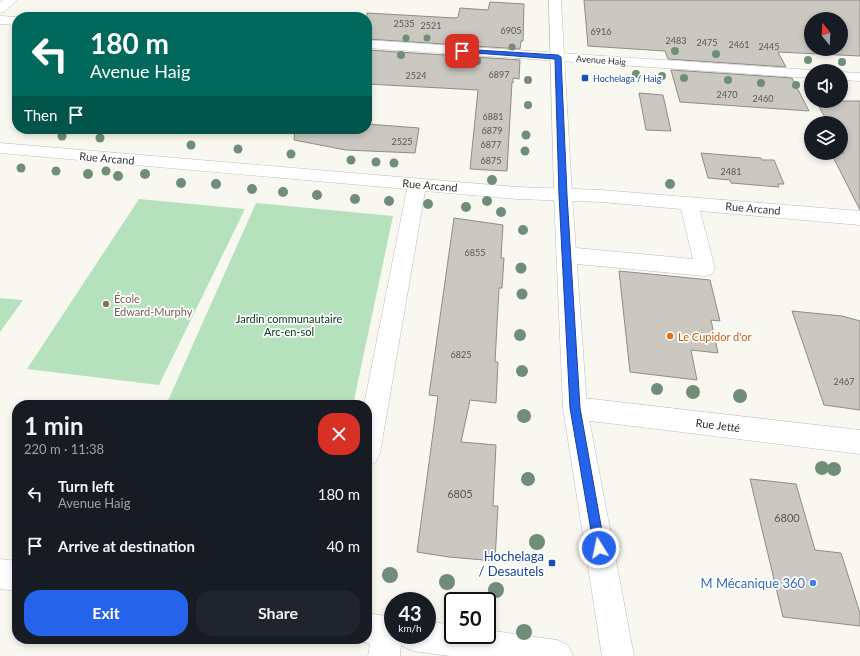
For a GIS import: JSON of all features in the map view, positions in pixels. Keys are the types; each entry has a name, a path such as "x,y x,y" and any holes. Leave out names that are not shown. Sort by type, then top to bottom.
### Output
{"street":[{"path":"0,9 11,0"},
{"path":"555,0 563,195 575,408 618,656"},
{"path":"0,20 12,21"},
{"name":"Avenue Haig","path":"372,44 804,74"},
{"path":"848,76 860,77"},
{"name":"Rue Arcand","path":"0,148 517,193 601,196 860,218"},
{"path":"372,426 417,184"},
{"path":"566,255 705,268 689,203"},
{"name":"Rue Jetté","path":"575,408 860,442"},
{"path":"0,574 12,575"},
{"path":"436,642 557,656"}],"green space":[{"path":"139,199 245,209 159,385 27,369"},
{"name":"Jardin communautaire Arc-en-sol","path":"256,203 393,216 354,400 168,400"},
{"path":"0,298 23,300 0,332"}],"building":[{"path":"584,0 860,0 860,56 848,55 848,12 804,12 804,53 778,52 786,67 668,59 665,51 588,46"},
{"path":"490,2 524,4 523,41 521,41 520,49 372,39 372,13 455,18 458,17 460,8 488,10"},
{"path":"372,50 520,60 519,79 513,78 513,83 512,82 507,171 470,169 478,90 372,84"},
{"path":"671,70 792,78 804,101 804,108 807,108 809,111 680,102"},
{"path":"639,93 663,95 671,131 646,130"},
{"path":"848,101 860,101 860,210 835,160 848,160 848,116 824,116 820,108 848,108"},
{"path":"372,124 419,128 415,153 346,150 294,140 295,134 372,134"},
{"path":"701,153 774,160 784,184 778,184 779,187 731,183 730,180 708,178"},
{"path":"454,218 503,225 501,258 504,258 502,288 499,288 495,362 498,362 496,403 470,400 461,442 496,445 493,506 498,506 495,561 449,557 417,552 438,396 429,395"},
{"name":"Le Cupidor d'or","path":"619,271 710,280 720,321 711,320 718,353 691,350 697,380 630,372"},
{"path":"792,311 842,316 860,321 860,410 824,405"},
{"name":"M Mécanique 360","path":"750,479 796,484 815,550 841,553 860,613 860,626 783,617"}],"place":[{"name":"Hochelaga / Haig","path":"585,78"},
{"name":"École Edward-Murphy","path":"106,304"},
{"name":"Le Cupidor d'or","path":"670,336"},
{"name":"Hochelaga / Desautels","path":"552,563"},
{"name":"M Mécanique 360","path":"813,583"}],"route":[{"path":"462,51 558,57 563,195 575,408 599,548"}]}
